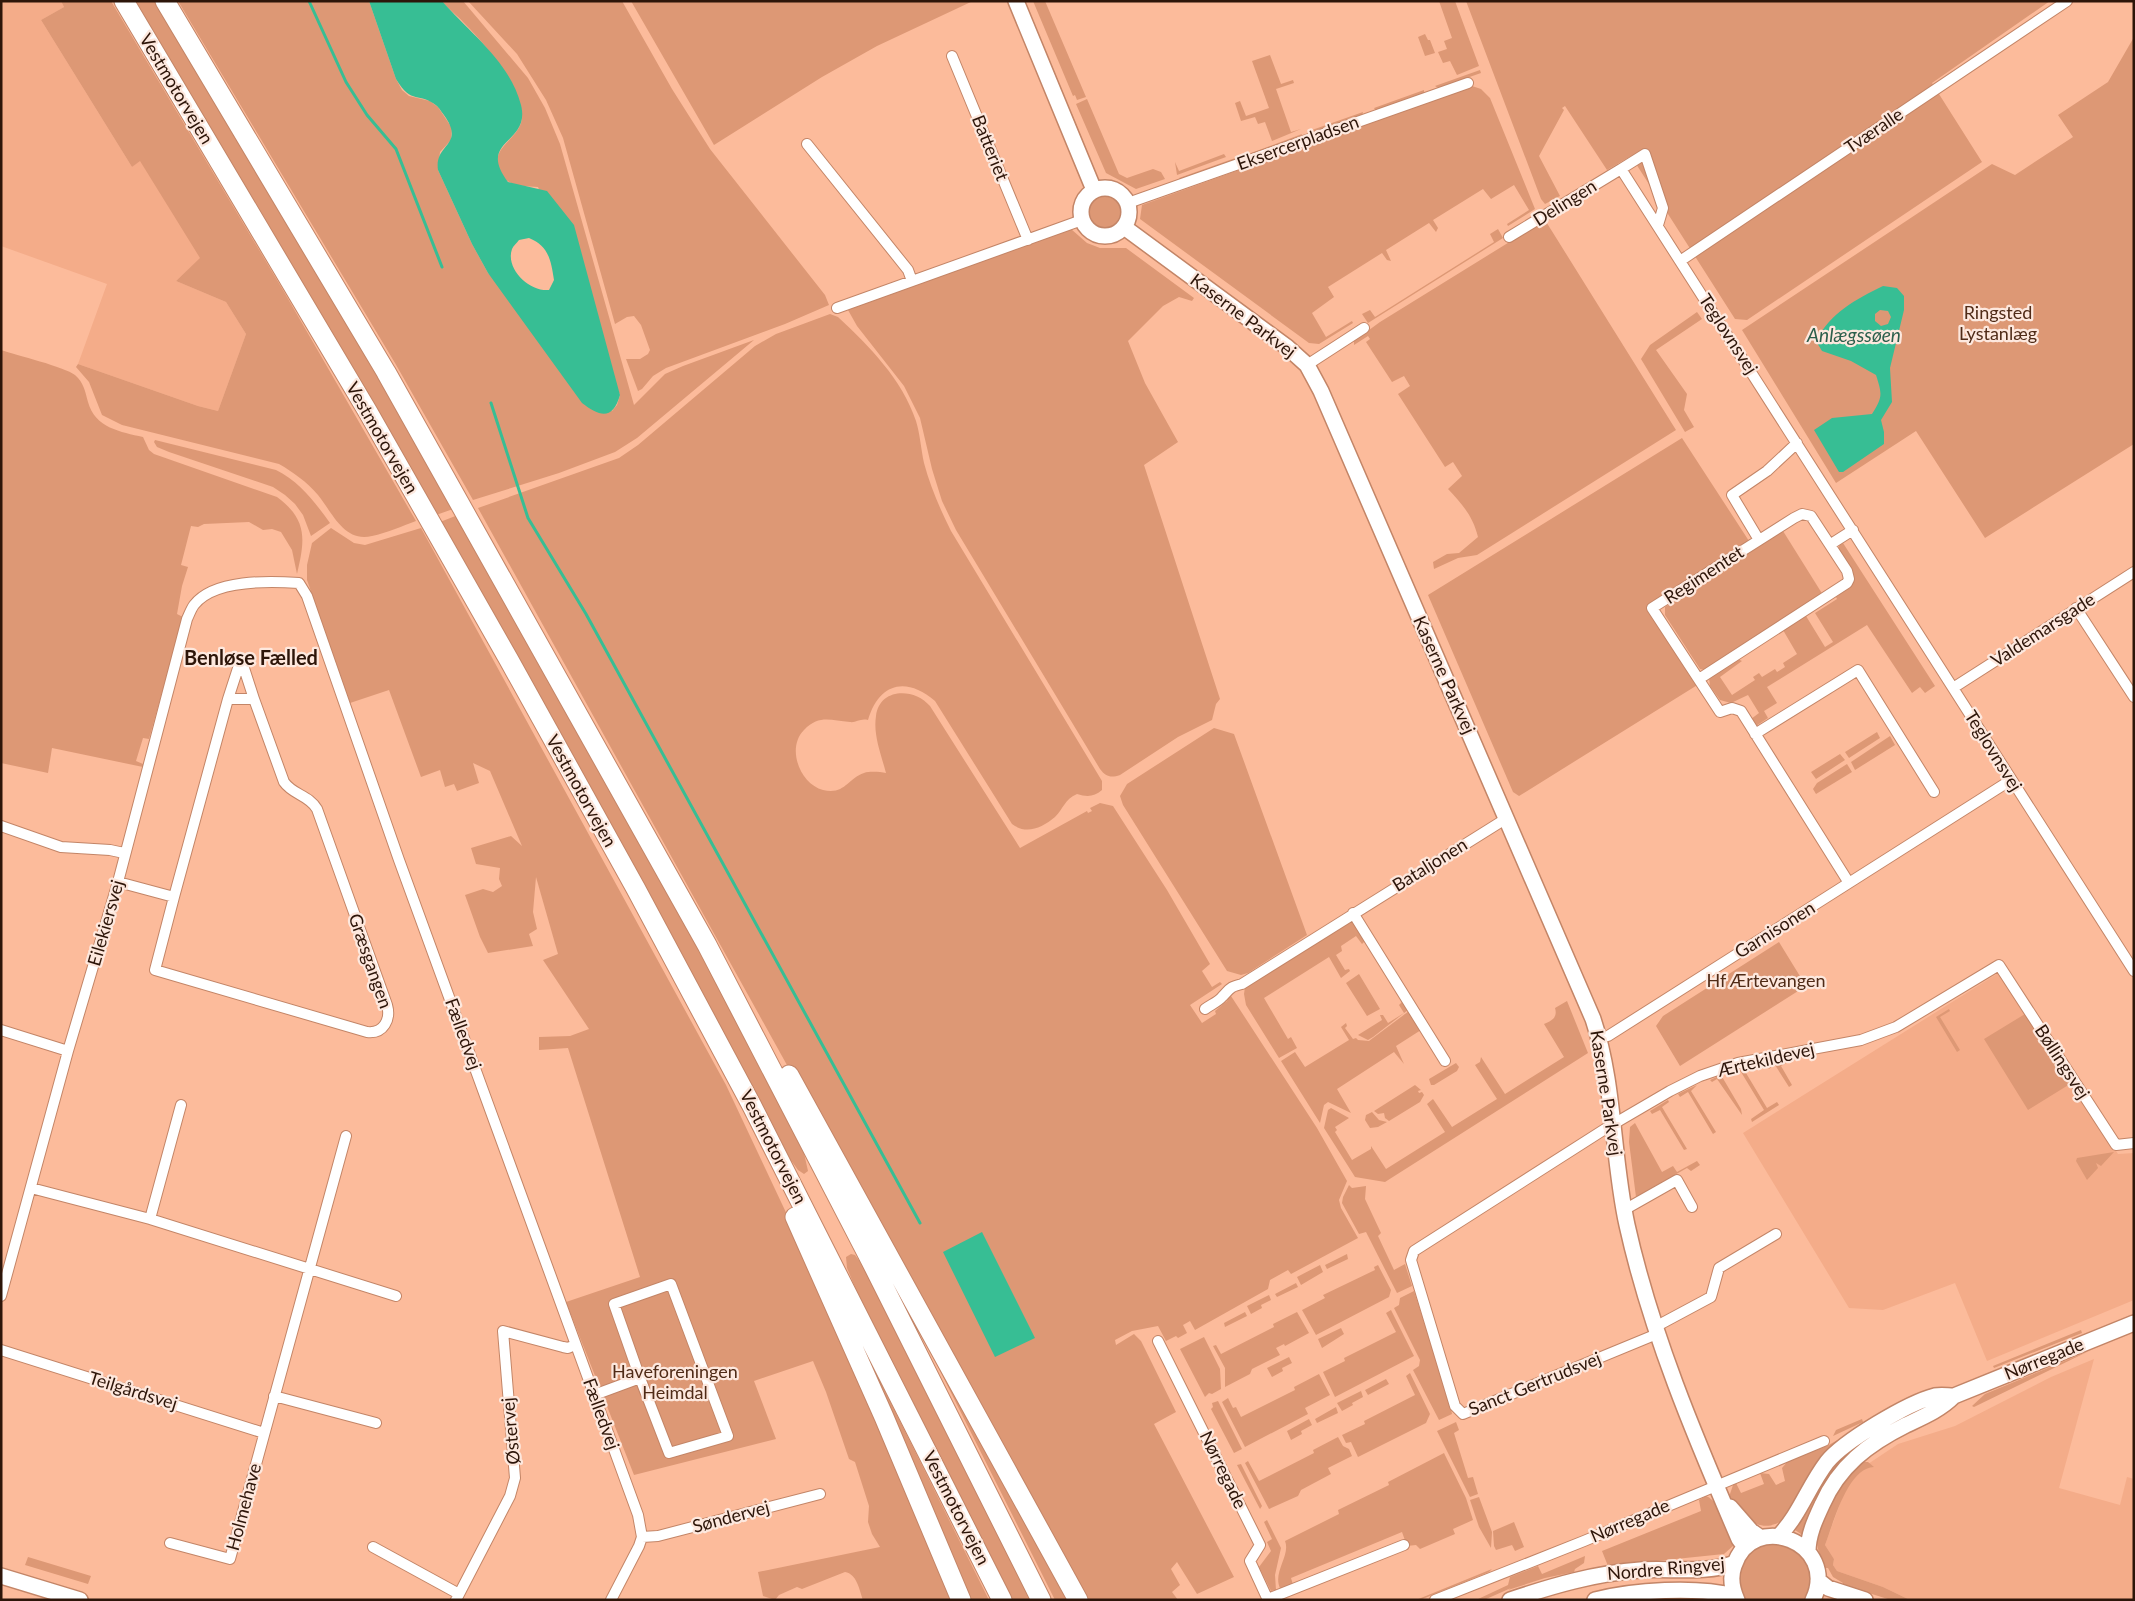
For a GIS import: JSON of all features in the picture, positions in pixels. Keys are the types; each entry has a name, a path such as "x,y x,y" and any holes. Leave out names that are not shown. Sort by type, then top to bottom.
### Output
{"highway":[{"name":"Vestmotorvejen","path":"124,1 363,404 504,651 752,1106 1002,1600"},
{"name":"Vestmotorvejen","path":"165,1 386,372 707,945 866,1252 1041,1600"},
{"path":"707,945 737,982 1078,1600"},
{"path":"752,1106 793,1212 884,1416 961,1600"}],"street":[{"path":"1016,1 1094,190"},
{"name":"Tværalle","path":"1680,261 2067,1"},
{"name":"Batteriet","path":"952,56 1028,240"},
{"name":"Eksercerpladsen","path":"1128,203 1468,83"},
{"path":"807,144 908,270 912,281"},
{"path":"1620,168 1645,154 1663,208 1658,225"},
{"name":"Teglovnsvej","path":"1620,168 2134,971"},
{"name":"Delingen","path":"1509,237 1620,168"},
{"path":"1102,187 1118,191 1128,203 1130,212 1124,227 1112,235 1097,235 1091,232 1082,220 1081,213 1084,200 1094,190 1102,187"},
{"path":"837,308 1082,220"},
{"name":"Kaserne Parkvej","path":"1124,227 1287,347 1307,365 1321,391 1507,818 1600,1038 1624,1210 1635,1262 1656,1330 1718,1491 1745,1547"},
{"path":"1307,365 1364,328"},
{"path":"1699,680 1845,586 1849,575 1812,516 1807,514 1798,516 1759,540 1732,495 1767,472 1797,443"},
{"path":"1831,544 1853,530"},
{"name":"Regimentet","path":"1755,734 1741,711 1732,708 1720,712 1652,608 1759,540"},
{"name":"Valdemarsgade","path":"1953,688 2134,572"},
{"name":"Fælledvej","path":"245,584 299,583 308,596 402,868 638,1515 642,1537"},
{"name":"Eilekiersvej","path":"1,1296 68,1051 118,882 124,853 187,619 193,606 204,595 220,588 245,584"},
{"path":"2076,608 2134,698"},
{"name":"Græsgangen","path":"240,662 243,664 254,699 284,782 293,792 310,800 317,809 389,1011 387,1022 378,1031 367,1032 155,970 228,699 240,662"},
{"path":"1849,883 1755,734 1858,670 1934,792"},
{"path":"228,699 254,699"},
{"name":"Garnisonen","path":"1600,1038 1608,1036 2011,780"},
{"name":"Bataljonen","path":"1205,1009 1232,987 1242,984 1507,818"},
{"path":"1,826 61,846 124,853"},
{"path":"118,882 174,897"},
{"path":"1353,913 1445,1061"},
{"name":"Ærtekildevej","path":"1414,1252 1613,1124 1670,1090 1700,1076 1738,1063 1862,1040 1896,1027 1999,965"},
{"name":"Bøllingsvej","path":"1999,965 2116,1145 2134,1143"},
{"path":"1,1030 68,1051"},
{"path":"150,1219 181,1105"},
{"name":"Holmehave","path":"170,1543 230,1559 346,1136"},
{"path":"1624,1210 1677,1180 1692,1207"},
{"path":"31,1188 150,1219 396,1296"},
{"path":"1656,1330 1712,1297 1719,1268 1776,1234"},
{"name":"Sanct Gertrudsvej","path":"1414,1252 1411,1260 1418,1287 1455,1406 1462,1414 1656,1330"},
{"path":"671,1284 728,1436 669,1453 640,1378 614,1304 671,1284"},
{"name":"Nørregade","path":"1779,1536 1790,1525 1809,1489 1828,1461 1847,1443 1880,1423 1936,1396 1954,1396 2134,1323"},
{"name":"Østervej","path":"373,1547 458,1597 510,1496 515,1478 503,1331 568,1348 575,1345"},
{"name":"Nørregade","path":"1158,1340 1260,1545 1250,1561 1268,1600 1404,1545"},
{"name":"Teilgårdsvej","path":"1,1350 264,1433"},
{"path":"594,1395 640,1378"},
{"path":"274,1396 376,1423"},
{"name":"Nørregade","path":"1808,1552 1808,1539 1817,1515 1830,1487 1847,1464 1862,1451 1884,1437 1944,1406 1954,1396"},
{"name":"Nørregade","path":"1435,1600 1718,1491 1824,1441"},
{"name":"Kaserne Parkvej","path":"1718,1491 1752,1532 1761,1538"},
{"name":"Søndervej","path":"642,1537 658,1536 820,1494"},
{"path":"1736,1598 1732,1579 1735,1563 1745,1547 1761,1538 1779,1536 1793,1540 1808,1552 1816,1565 1818,1580 1813,1600"},
{"path":"611,1600 642,1537"},
{"name":"Nordre Ringvej","path":"1510,1600 1585,1578 1639,1570 1722,1568 1735,1563"},
{"path":"1,1576 80,1600"},
{"path":"1818,1580 1828,1588 1865,1600"},
{"name":"Nordre Ringvej","path":"1595,1600 1664,1591 1716,1591 1736,1598"}],"shaded area":[{"path":"1,1 61,1 64,7 41,20 132,167 140,160 201,258 176,281 226,302 246,334 218,411 198,406 78,364 107,284 1,246"},
{"path":"2000,972 2118,1154 2134,1153 2134,1300 1987,1361 1955,1283 1883,1310 1849,1308 1743,1133"},
{"path":"2094,1359 2059,1488 2120,1505 2127,1477 2134,1479 2134,1600 1910,1600 1883,1587 1837,1571 1833,1565 1834,1559 1825,1545 1845,1490 1862,1468 1898,1444 1955,1426 2051,1377"}],"green space":[{"path":"61,1 111,1 283,290 416,521 372,536 362,537 354,535 346,531 309,486 279,464 122,425 102,415 89,382 76,367 78,364 198,406 218,411 246,334 226,302 176,281 200,258 140,161 132,167 41,20 64,7"},
{"path":"134,1 157,1 456,508 436,515 285,254"},
{"path":"178,1 369,1 396,79 402,90 409,96 430,101 438,107 452,128 451,140 440,152 438,170 472,244 488,273 612,411 617,405 620,395 538,187 520,186 510,182 505,179 499,169 498,155 518,129 522,119 521,111 518,99 509,81 492,55 442,1 463,1 528,78 545,108 560,144 634,405 665,374 754,340 637,438 615,452 559,473 473,500 395,363"},
{"path":"468,1 622,1 672,89 710,149 825,295 829,305 785,324 666,368 653,376 638,391 626,359 640,359 648,354 650,350 641,325 634,316 627,317 615,324 563,138 546,100 517,54"},
{"path":"631,1 973,1 877,46 822,77 714,145"},
{"path":"1007,1 1009,1 1059,119 1057,121"},
{"path":"1022,1 1025,1 1064,95 1062,96"},
{"path":"1033,1 1045,1 1086,97 1077,100 1075,95 1073,96"},
{"path":"1439,1 1455,1 1479,66 1457,75 1450,61 1443,63 1438,52 1447,49 1444,41 1452,38"},
{"path":"1466,1 2050,1 1932,83 1982,162 1747,320 1735,319 1631,156 1607,170 1565,106 1562,108 1564,110 1539,156 1560,196 1545,204 1541,199"},
{"path":"1425,34 1428,40 1430,40 1435,53 1425,56 1418,37"},
{"name":"Ringsted Lystanlæg","path":"2134,37 2134,444 1985,538 1916,431 1836,483 1742,330 1992,164 2015,175 2073,137 2058,115 2108,82"},
{"path":"1270,55 1281,84 1293,80 1294,83 1276,89 1291,132 1301,129 1272,141 1265,122 1258,124 1255,117 1241,121 1235,103 1240,101 1246,116 1269,108 1252,61"},
{"path":"1480,70 1481,73 1438,88 1435,86"},
{"path":"1472,86 1481,89 1490,98 1535,209 1508,226 1507,224 1529,210 1514,185 1491,199 1483,189 1433,220 1438,228 1436,232 1429,223 1386,250 1391,261 1387,260 1382,253 1328,287 1334,297 1312,313 1326,337 1352,321 1353,323 1319,344 1309,343 1140,219 1142,205"},
{"path":"1424,90 1424,93 1376,111 1374,108"},
{"path":"1087,99 1119,174 1127,178 1153,169 1161,172 1165,179 1136,189 1106,173 1076,104"},
{"path":"1363,112 1362,116 1314,133 1312,130"},
{"path":"1070,114 1072,114 1096,173 1092,168"},
{"path":"1302,134 1301,137 1254,155 1251,153"},
{"path":"1224,154 1226,157 1177,175 1175,162 1179,171"},
{"path":"1241,156 1239,159 1181,181 1179,178"},
{"path":"1105,196 1111,197 1116,201 1120,206 1120,218 1116,223 1111,227 1105,228 1099,227 1094,223 1090,218 1089,212 1090,206 1094,201 1099,197"},
{"path":"1545,220 1676,430 1477,555 1458,558 1434,569 1433,562 1447,554 1459,553 1478,537 1470,517 1448,489 1462,476 1453,462 1445,467 1398,394 1410,386 1404,376 1392,382 1366,342 1370,339 1368,336 1354,345 1354,341 1380,322"},
{"path":"1071,229 1087,243 1100,248 1126,248 1194,298 1192,301 1179,297 1163,306 1128,341 1145,383 1178,442 1144,465 1220,699 1216,704 1212,720 1178,737 1120,775 1114,776 1104,774 1100,769 956,530 942,501 920,418 904,386 857,326 848,310"},
{"path":"1498,229 1503,238 1368,323 1362,314 1370,310 1375,317 1494,242 1490,234"},
{"path":"1697,312 1702,319 1656,350 1687,394 1684,410 1694,427 1685,432 1641,359 1650,345"},
{"path":"830,314 838,317 873,352 902,391 916,421 929,480 951,531 1102,781 1102,790 1093,795 1077,794 1073,796 1055,817 1039,827 1028,830 1017,827 1012,824 935,701 914,688 904,686 886,691 879,698 868,720 852,722 821,720 804,730 796,746 798,764 802,773 815,786 830,791 841,788 864,773 886,773 877,737 876,716 883,700 898,693 907,693 923,700 930,706 1020,848 1087,811 1088,813 1092,811 1090,808 1100,803 1113,806 1167,890 1210,964 1202,971 1212,987 1220,982 1222,984 1190,1005 1202,1023 1216,1014 1215,1011 1227,1001 1229,995 1231,996 1317,1128 1347,1181 1339,1200 1341,1208 1358,1238 1291,1274 1288,1270 1270,1280 1268,1289 1195,1330 1190,1321 1183,1325 1187,1333 1178,1338 1176,1336 1166,1341 1158,1326 1132,1331 1115,1340 1116,1345 1134,1334 1141,1341 1176,1412 1154,1424 1234,1577 1197,1594 1177,1562 1171,1569 1180,1585 1172,1592 1178,1600 1087,1600 808,1103 478,508 619,458 638,445 755,346 776,334"},
{"path":"1,350 51,365 75,375 84,387 91,411 103,423 118,431 143,437 149,450 154,454 277,497 294,514 302,531 302,551 297,574 292,550 281,532 272,529 263,530 249,522 191,526 181,565 188,567 182,586 177,614 183,617 149,739 143,738 136,761 143,764 143,767 52,748 48,773 1,763"},
{"path":"1682,438 1749,541 1648,605 1699,684 1519,796 1513,792 1428,595"},
{"path":"155,440 276,470 299,486 330,523 311,536 303,515 295,504 273,487 169,452 157,447 154,442"},
{"path":"458,515 650,858 793,1126 804,1153 808,1171 804,1174 798,1170 788,1156 440,522"},
{"name":"Haveforeningen Heimdal","path":"331,528 354,543 365,545 421,528 726,1085 830,1306 954,1600 863,1600 855,1579 845,1572 802,1589 797,1587 779,1595 775,1600 763,1596 758,1572 880,1547 872,1534 868,1522 869,1506 855,1462 849,1459 826,1392 813,1361 754,1381 776,1439 634,1475 566,1302 640,1277 568,1048 539,1050 539,1037 570,1036 589,1029 543,960 558,954 536,877 533,912 537,929 529,934 533,946 488,953 480,937 465,895 483,889 493,892 502,886 499,879 500,868 476,864 471,848 511,836 522,846 490,771 473,763 479,783 457,791 454,784 445,787 440,770 421,777 389,690 350,703 307,580 307,565 312,543"},
{"path":"1783,531 1823,595 1705,670 1700,669 1665,615 1665,607"},
{"path":"1843,543 1935,686 1925,693 1920,687 1912,693 1867,625 1767,687 1777,703 1764,711 1768,718 1756,726 1751,719 1759,713 1748,695 1731,703 1720,700 1710,686 1709,678 1738,659 1742,661 1720,677 1732,695 1755,680 1753,677 1759,673 1762,677 1775,669 1777,672 1785,667 1783,663 1797,654 1783,630 1806,616 1825,647 1833,642 1815,613 1837,599 1836,597 1851,586 1839,550 1839,546"},
{"path":"1214,728 1234,734 1307,935 1248,973 1241,975 1227,971 1123,805 1120,796 1127,784"},
{"path":"1877,732 1880,738 1849,758 1845,752"},
{"path":"1890,736 1895,745 1855,770 1851,762"},
{"path":"1840,754 1845,760 1816,779 1811,772"},
{"path":"1847,764 1852,772 1816,794 1813,789 1817,783"},
{"path":"1352,922 1360,931 1364,942 1362,944 1356,936 1341,946 1342,951 1336,955 1345,970 1349,969 1350,971 1341,978 1329,957 1264,998 1288,1039 1291,1037 1297,1048 1279,1058 1246,1005 1245,987"},
{"name":"Hf Ærtevangen","path":"1779,942 1806,986 1680,1066 1656,1026 1663,1016"},
{"path":"1359,974 1380,1009 1367,1016 1346,983"},
{"path":"1403,1001 1408,1010 1373,1037 1368,1040 1358,1035 1382,1020 1380,1015 1383,1015 1388,1023 1404,1013 1399,1005"},
{"path":"1567,1001 1588,1053 1385,1182 1355,1177 1324,1128 1328,1110 1331,1108 1349,1118 1335,1127 1337,1130 1335,1132 1352,1160 1371,1149 1371,1146 1386,1169 1445,1132 1427,1104 1433,1099 1452,1127 1497,1099 1475,1065 1480,1062 1481,1057 1505,1094 1564,1057 1544,1024 1555,1017 1555,1008"},
{"path":"1949,1009 1950,1011 1940,1017 1960,1050 1957,1052 1936,1017"},
{"path":"1409,1011 1421,1030 1396,1046 1404,1064 1394,1052 1337,1089 1351,1113 1328,1102 1324,1105 1320,1123 1281,1061 1295,1052 1305,1067 1349,1040 1341,1027 1346,1023 1347,1026 1345,1028 1353,1039 1369,1041"},
{"path":"2025,1014 2070,1084 2028,1110 1984,1039"},
{"path":"1787,1059 1788,1062 1781,1066 1792,1085 1789,1087 1775,1065 1769,1069 1765,1063"},
{"path":"1456,1063 1459,1067 1457,1071 1431,1085 1429,1079"},
{"path":"1752,1066 1753,1069 1746,1073 1767,1108 1777,1102 1779,1105 1752,1122 1751,1119 1764,1110 1741,1072 1732,1075 1731,1072"},
{"path":"1721,1075 1741,1109 1742,1115 1717,1079 1712,1082 1710,1080"},
{"path":"1415,1085 1421,1090 1418,1091 1419,1093 1422,1092 1424,1095 1420,1102 1389,1121 1385,1118 1384,1113 1378,1114 1374,1111"},
{"path":"1697,1085 1691,1091 1716,1132 1713,1134 1688,1092 1680,1097 1678,1094"},
{"path":"1668,1100 1669,1102 1662,1107 1687,1149 1684,1150 1660,1110 1652,1114 1650,1111"},
{"path":"1372,1112 1379,1120 1387,1122 1378,1127 1370,1128 1365,1120 1366,1115"},
{"path":"1635,1123 1662,1172 1673,1166 1677,1172 1697,1161 1700,1165 1691,1171 1687,1168 1636,1197 1629,1142 1630,1127"},
{"path":"2114,1152 2101,1166 2096,1163 2098,1168 2087,1180 2076,1161 2077,1158"},
{"path":"1349,1185 1352,1188 1366,1186 1365,1199 1381,1233 1378,1236 1394,1270 1405,1264 1412,1286 1397,1293 1366,1232 1359,1234 1342,1203"},
{"path":"851,1254 855,1255 871,1276 1032,1600 1009,1600 859,1297 847,1268 846,1257"},
{"path":"1347,1254 1348,1259 1327,1269 1325,1265"},
{"path":"1320,1265 1323,1272 1301,1285 1297,1277"},
{"path":"1378,1265 1391,1290 1389,1297 1316,1335 1302,1310 1325,1298 1323,1295 1375,1270 1374,1267"},
{"path":"1296,1283 1298,1287 1277,1297 1275,1294"},
{"path":"1414,1291 1450,1403 1452,1414 1439,1420 1413,1370 1419,1366 1420,1360 1394,1308 1399,1305 1400,1298"},
{"path":"1269,1295 1271,1300 1261,1305 1262,1308 1251,1314 1247,1306"},
{"path":"1391,1310 1414,1356 1335,1397 1323,1372 1345,1361 1344,1358 1396,1332 1386,1313"},
{"path":"1245,1312 1247,1316 1225,1327 1224,1323"},
{"path":"1297,1312 1309,1333 1285,1346 1284,1344 1276,1348 1280,1355 1252,1369 1250,1374 1225,1387 1225,1368 1213,1346 1216,1345 1221,1354 1274,1327 1273,1324"},
{"path":"1341,1328 1344,1334 1322,1348 1318,1339"},
{"path":"2081,1330 2082,1333 1994,1368 1993,1366"},
{"path":"1204,1337 1220,1369 1221,1389 1212,1394 1209,1393 1205,1397 1180,1349"},
{"path":"927,1340 1075,1600 1055,1600 925,1341"},
{"path":"2089,1351 1974,1407 1972,1406 1985,1394"},
{"path":"1289,1357 1292,1363 1282,1368 1283,1371 1272,1377 1267,1368"},
{"path":"873,1367 989,1600 968,1600 870,1369"},
{"path":"1410,1373 1430,1414 1426,1423 1358,1457 1351,1442 1346,1443 1342,1435 1365,1424 1364,1421 1415,1395 1406,1376"},
{"path":"1319,1374 1330,1395 1305,1408 1308,1414 1245,1447 1222,1402 1228,1398 1233,1408 1236,1407 1241,1417 1295,1390 1294,1387"},
{"path":"1386,1379 1389,1384 1368,1395 1365,1390"},
{"path":"1361,1391 1363,1397 1342,1411 1337,1403"},
{"path":"1218,1401 1242,1449 1234,1453 1211,1409 1213,1407 1212,1403"},
{"path":"1336,1407 1338,1413 1317,1423 1315,1419"},
{"path":"1309,1419 1312,1425 1301,1431 1302,1434 1291,1440 1287,1431"},
{"path":"1862,1419 1863,1422 1833,1436 1836,1430"},
{"path":"1456,1422 1459,1430 1454,1433 1468,1478 1473,1477 1478,1494 1470,1497 1437,1431"},
{"path":"1862,1426 1782,1521 1773,1525 1758,1525 1746,1517 1729,1497 1733,1485 1736,1483 1741,1493 1764,1484 1760,1473 1769,1474 1776,1485 1785,1481 1782,1468 1788,1461 1827,1446"},
{"path":"1867,1435 1866,1440 1848,1455 1804,1536 1795,1530 1831,1467"},
{"path":"1338,1437 1343,1446 1349,1449 1352,1456 1328,1468 1331,1474 1301,1490 1298,1496 1269,1509 1245,1463 1248,1461 1259,1481 1314,1453 1313,1450"},
{"path":"1444,1453 1466,1498 1473,1520 1453,1529 1455,1534 1420,1549 1416,1545 1407,1546 1402,1532 1291,1578 1294,1588 1281,1590 1278,1577 1286,1553 1285,1541 1339,1514 1338,1510 1389,1485 1388,1482"},
{"path":"1868,1462 1874,1467 1864,1470 1849,1487 1842,1499 1825,1545 1834,1559 1833,1565 1837,1571 1883,1587 1910,1600 1891,1600 1843,1585 1843,1583 1833,1577 1828,1568 1825,1568 1818,1549 1816,1536 1836,1491 1858,1464"},
{"path":"1241,1464 1262,1506 1260,1509 1237,1465"},
{"path":"1706,1496 1720,1510 1730,1533 1733,1546 1724,1554 1608,1566 1602,1551 1701,1511 1699,1500"},
{"path":"1479,1497 1492,1532 1491,1548 1479,1527 1470,1500"},
{"path":"1267,1520 1281,1548 1275,1575 1276,1590 1271,1591 1259,1567 1271,1551 1267,1542 1272,1539 1264,1522"},
{"path":"1514,1522 1524,1547 1515,1551 1512,1545 1496,1550 1493,1531"},
{"path":"1774,1542 1795,1551 1806,1562 1810,1577 1806,1599 1742,1600 1737,1588 1739,1566 1753,1548"},
{"path":"1585,1556 1584,1563 1575,1569 1574,1572 1545,1578 1508,1590 1511,1588 1484,1600 1476,1600 1508,1585 1510,1577 1538,1566 1542,1574"},
{"path":"28,1557 91,1576 88,1584 25,1565"},
{"path":"1492,1569 1489,1572 1416,1600"}],"water":[{"path":"369,1 442,1 488,49 508,75 516,89 521,105 522,118 519,128 501,149 498,157 500,168 508,182 547,191 574,225 620,395 614,409 610,412 600,413 582,403 488,273 472,244 438,170 440,155 452,134 451,127 437,106 425,99 411,95 396,79","holes":["529,238 536,241 545,250 550,260 554,280 549,290 542,290 527,283 521,278 512,264 512,249 519,240"]},
{"name":"Anlægssøen","path":"1883,286 1897,288 1904,296 1904,310 1890,368 1892,402 1881,420 1884,444 1843,472 1839,472 1814,430 1832,418 1872,414 1880,399 1880,391 1876,375 1851,361 1822,351 1816,341 1836,315","holes":["1880,310 1888,311 1891,317 1888,324 1881,326 1875,321 1875,314"]},
{"path":"982,1232 1035,1338 995,1357 943,1252"}],"waterway":[{"path":"309,1 346,82 367,115 396,149 442,267"},
{"path":"491,403 528,518 586,614 920,1223"}],"district":[{"name":"Benløse Fælled","path":"251,658"}]}
